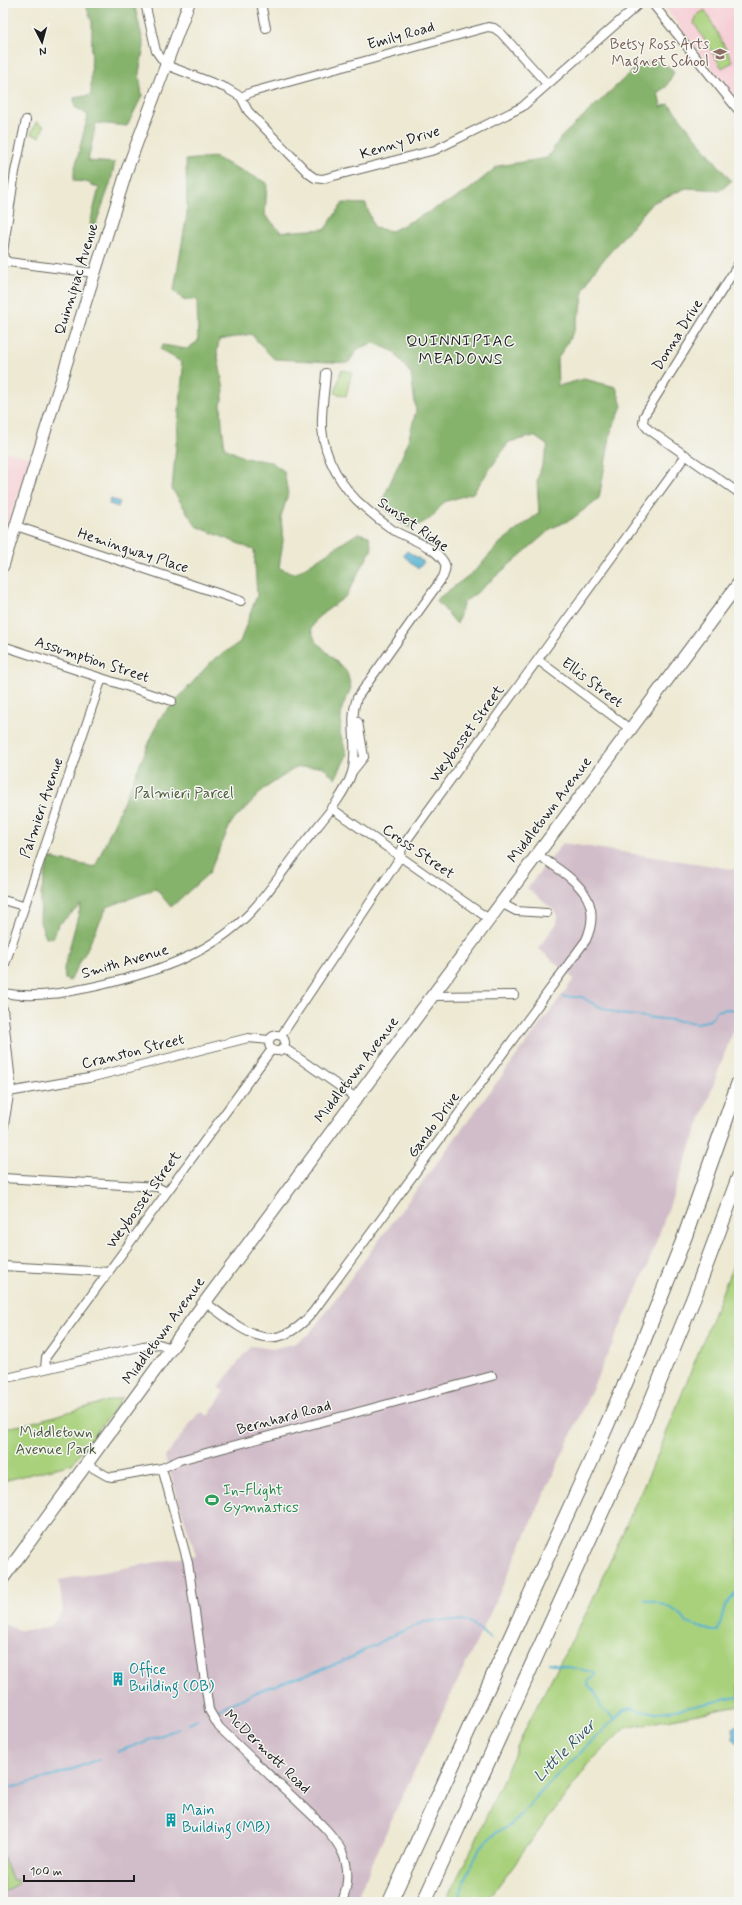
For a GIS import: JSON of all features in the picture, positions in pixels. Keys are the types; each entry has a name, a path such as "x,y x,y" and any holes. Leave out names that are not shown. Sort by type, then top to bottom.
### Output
{"highway":[{"path":"390,1902 624,1386 687,1229 739,1082"},
{"path":"424,1902 646,1412 689,1310 739,1178"}],"main road":[{"name":"Quinnipiac Avenue","path":"3,566 128,167 189,3"},
{"name":"Middletown Avenue","path":"3,1578 500,903 739,583"}],"street":[{"path":"145,3 156,51 166,65"},
{"path":"261,3 266,28"},
{"name":"Kenny Drive","path":"166,65 226,88 241,97 248,111 303,168 315,178 322,180 435,150 522,107 640,3"},
{"path":"652,3 739,111"},
{"name":"Emily Road","path":"241,97 252,92 488,27 494,28 501,33 547,84"},
{"path":"26,120 15,172 3,252 4,258 8,262 94,273"},
{"name":"Donna Drive","path":"686,456 643,423 644,416 739,263"},
{"name":"Sunset Ridge","path":"326,373 322,421 323,436 327,450 342,484 354,498 383,523 432,552 444,562 445,567 443,577 362,689 354,708 358,717 358,730 364,754 361,762 352,772 331,808"},
{"path":"686,456 739,493"},
{"name":"Weybosset Street","path":"282,1036 400,856 404,844 686,456"},
{"name":"Hemingway Place","path":"16,526 241,601"},
{"name":"Assumption Street","path":"3,646 172,701"},
{"name":"Ellis Street","path":"538,660 630,729"},
{"name":"Palmieri Avenue","path":"3,970 23,906 102,678"},
{"name":"Cross Street","path":"331,808 489,919"},
{"name":"Smith Avenue","path":"3,993 39,996 79,990 147,974 194,954 237,924 256,906 331,808"},
{"name":"Gando Drive","path":"205,1302 249,1333 270,1338 280,1337 298,1328 318,1306 586,940 590,932 592,911 587,896 574,881 537,854"},
{"path":"3,900 23,906"},
{"path":"500,903 516,911 548,913"},
{"path":"432,996 514,995"},
{"path":"3,1009 11,1083 6,1093 3,1131"},
{"path":"274,1035 282,1036 284,1040 283,1047 277,1051 269,1046 269,1040 274,1035"},
{"name":"Cranston Street","path":"6,1093 89,1078 248,1038 269,1040"},
{"path":"283,1047 356,1098"},
{"name":"Weybosset Street","path":"45,1369 46,1357 272,1049"},
{"path":"3,1178 157,1187 168,1192"},
{"path":"3,1266 109,1272"},
{"path":"3,1379 143,1346 160,1344 172,1348"},
{"name":"Bernhard Road","path":"86,1464 107,1476 112,1477 162,1468 180,1460 492,1376"},
{"name":"McDermott Road","path":"162,1468 188,1563 211,1716 219,1727 304,1808 337,1843 343,1854 347,1870 346,1893 342,1902"}],"shaded area":[{"name":"Betsy Ross Arts Magnet School","path":"661,3 739,3 739,104 671,15"},
{"path":"3,450 30,458 3,539"},
{"path":"563,843 739,870 739,1014 646,1270 487,1620 400,1801 355,1902 3,1902 3,1624 19,1630 35,1630 50,1626 63,1612 59,1580 196,1555 165,1457 200,1411 208,1416 224,1392 218,1388 251,1346 273,1349 295,1343 309,1334 574,979 538,948 557,923 558,917 554,910 527,888"}],"green space":[{"path":"85,3 134,3 144,46 139,73 142,96 127,126 96,123 88,161 115,163 110,184 95,226 90,224 99,188 86,182 74,181 74,172 88,115 75,107 74,98 91,95 92,22"},
{"path":"705,10 733,62 722,68 694,23 697,15"},
{"name":"Palmieri Parcel","path":"658,61 671,68 674,72 666,87 658,92 661,107 669,104 731,181 721,190 686,188 652,203 593,272 583,290 582,304 574,331 557,360 558,386 584,379 616,387 622,406 611,432 599,498 572,519 552,528 464,602 457,624 436,600 476,570 500,543 539,513 537,481 548,446 534,436 509,442 473,493 444,502 431,518 411,529 398,521 383,507 383,499 407,445 416,411 411,374 393,351 374,343 359,348 348,363 274,359 251,334 219,340 217,352 224,390 221,404 225,448 245,458 271,462 284,471 288,494 281,517 283,541 279,568 295,574 358,533 369,536 372,549 346,596 317,618 311,629 315,640 347,672 351,688 342,708 340,733 347,755 335,779 322,766 295,768 264,789 231,823 209,873 171,907 156,889 107,907 70,981 65,979 64,968 81,905 58,925 54,937 46,938 40,922 41,894 49,858 95,867 160,718 212,661 240,642 257,595 254,550 196,526 172,489 183,369 181,362 160,349 163,345 187,349 198,341 197,299 183,300 174,290 187,214 186,160 214,157 267,183 265,215 281,232 325,229 343,203 366,204 374,228 392,231 465,193 498,166 547,158 561,137 641,63"},
{"path":"36,122 44,126 40,137 31,134"},
{"path":"341,370 352,372 346,396 335,393"},
{"path":"739,1250 739,1706 625,1728 591,1761 486,1902 445,1902 474,1844 529,1721 590,1606 658,1454"},
{"name":"Middletown Avenue Park","path":"123,1397 72,1464 3,1481 3,1428 22,1425"},
{"path":"3,1855 12,1880 17,1880 18,1884 3,1892"}],"water":[{"path":"110,499 120,502 118,507 109,504"},
{"path":"407,551 424,562 418,569 403,555"},
{"path":"739,1724 739,1744 733,1739 732,1728"}],"waterway":[{"path":"564,997 582,997 595,1005 619,1014 698,1023 710,1020 717,1011 728,1009 736,1010 739,1008"},
{"path":"644,1599 668,1607 678,1613 687,1623 712,1631 718,1631 725,1606 739,1589"},
{"path":"218,1709 264,1689 340,1663 396,1634 424,1622 446,1620 470,1622 491,1639"},
{"path":"549,1663 593,1672 596,1675 589,1680 588,1685 596,1692 601,1708 615,1719"},
{"name":"Little River","path":"456,1902 479,1849 497,1832 509,1826 522,1814 541,1791 624,1710 631,1708 641,1711 668,1711 739,1697"},
{"path":"189,1723 198,1719"},
{"path":"117,1752 178,1729"},
{"path":"3,1790 57,1775 99,1759"}],"place":[{"name":"Betsy Ross Arts Magnet School","path":"720,54"},
{"name":"In-Flight Gymnastics","path":"212,1500"},
{"name":"Office Building (OB)","path":"118,1679"},
{"name":"Main Building (MB)","path":"171,1820"}],"district":[{"name":"QUINNIPIAC MEADOWS","path":"461,350"}]}
